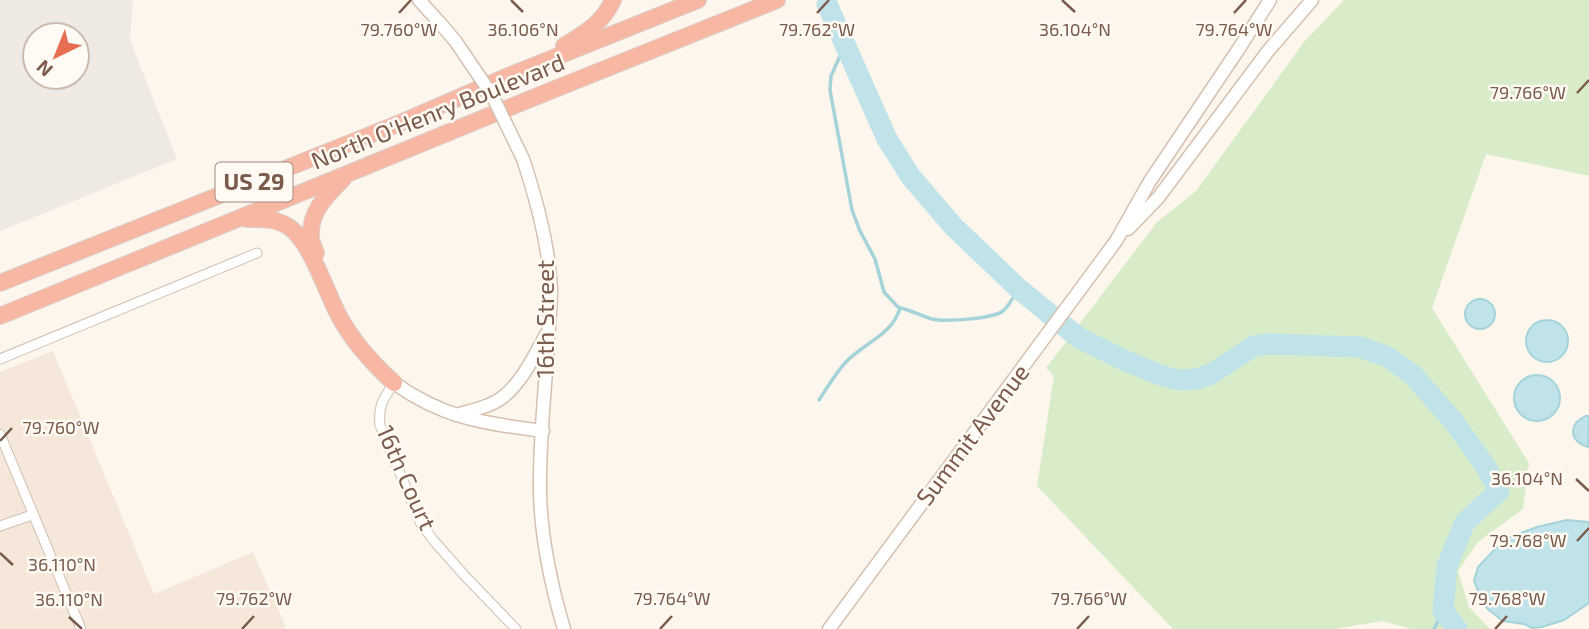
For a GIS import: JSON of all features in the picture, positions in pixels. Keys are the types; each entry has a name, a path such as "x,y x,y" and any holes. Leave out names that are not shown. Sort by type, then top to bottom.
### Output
{"highway":[{"path":"506,77 593,28 609,11 614,0"},
{"name":"North O'Henry Boulevard","path":"0,283 698,0"},
{"name":"North O'Henry Boulevard","path":"0,316 777,0"},
{"path":"330,296 311,237 313,216 323,198 350,173"},
{"path":"237,219 270,219 289,227 304,242 343,323 361,350 394,383"}],"main road":[{"name":"16th Street","path":"419,0 456,42 492,94 523,159 544,235 551,290 540,491 549,572 564,629"},
{"name":"Summit Avenue","path":"829,629 1116,242 1150,181 1270,0"},
{"name":"Summit Avenue","path":"1116,242 1158,198 1268,51 1312,0"},
{"path":"456,415 503,397 526,370 549,329"},
{"path":"394,383 434,408 456,415 481,422 543,430"}],"street":[{"path":"0,359 257,253"},
{"name":"16th Court","path":"394,383 379,411 380,425 421,524 465,576 516,629"},
{"path":"0,434 81,629"},
{"path":"0,526 32,514"}],"shaded area":[{"path":"0,0 133,0 130,40 177,159 0,231"},
{"path":"53,351 154,594 253,552 285,629 0,629 0,372"}],"green space":[{"path":"1344,0 1589,0 1589,176 1486,154 1432,308 1529,463 1523,509 1478,542 1458,571 1469,607 1490,629 1411,629 1382,621 1335,629 1173,629 1037,486 1054,376 1046,368 1157,222 1196,191 1304,42"}],"water":[{"path":"1480,299 1491,303 1495,314 1491,325 1480,329 1469,325 1465,314 1469,303"},
{"path":"1547,320 1562,326 1568,341 1562,356 1547,362 1532,356 1526,341 1532,326"},
{"path":"1537,375 1554,381 1560,398 1554,415 1537,421 1520,415 1514,398 1520,381"},
{"path":"1589,416 1588,447 1577,441 1573,432 1576,423"},
{"path":"1567,520 1589,522 1589,603 1564,620 1542,627 1532,628 1503,621 1483,604 1474,581 1478,567 1510,537"}],"waterway":[{"path":"827,4 887,139 911,177 953,226 1019,289 1079,338 1126,361 1178,380 1197,379 1211,374 1254,346 1267,344 1360,347 1386,356 1413,375 1454,422 1486,467 1499,491 1465,522 1447,566 1443,611 1457,629"},
{"path":"845,45 831,76 830,90 852,210 875,259 884,292 900,308 932,319 947,320 997,314 1005,309 1019,289"},
{"path":"819,400 845,363 891,326 900,308"},
{"path":"1434,629 1443,611"}]}
